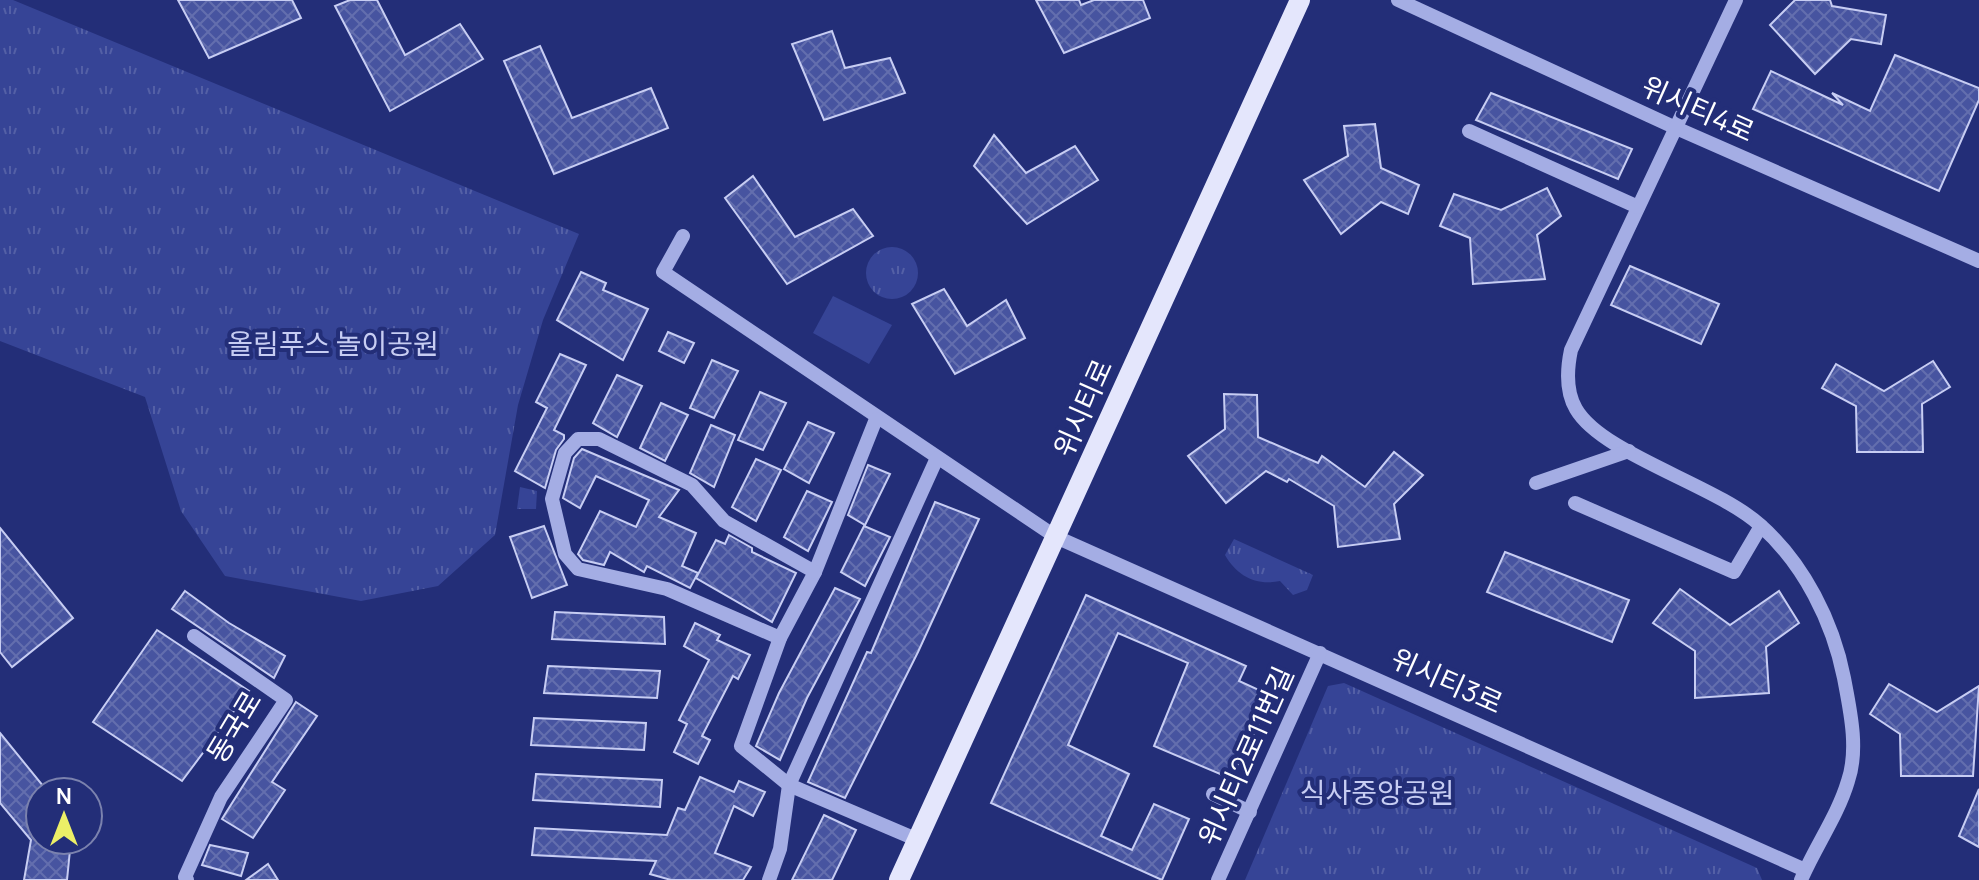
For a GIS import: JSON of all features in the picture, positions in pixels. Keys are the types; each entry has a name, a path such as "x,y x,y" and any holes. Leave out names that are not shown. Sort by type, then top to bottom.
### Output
{"main road":[{"name":"위시티로","path":"899,880 1300,0"}],"street":[{"name":"위시티4로","path":"1398,0 1676,128 1979,261"},
{"path":"1736,0 1571,350 1568,365 1571,396 1576,410 1599,435 1726,501 1761,526 1789,558 1816,598 1838,646 1851,713 1849,780 1803,875"},
{"path":"1469,131 1638,207"},
{"name":"위시티3로","path":"683,236 663,272 876,419 1056,537 1320,653 1803,875"},
{"path":"876,419 815,572 780,638 741,746 789,785 918,840"},
{"path":"780,638 667,589 578,569 565,554 552,499 565,453 578,439 599,439 692,485 724,521 815,572"},
{"path":"1536,483 1629,451"},
{"path":"769,880 780,849 789,785 937,458"},
{"path":"1575,503 1734,572 1761,526"},
{"name":"동국로","path":"187,880 185,877 221,797 286,700 194,636"},
{"name":"위시티2로11번길","path":"1218,880 1320,653"},
{"path":"1213,794 1250,812"}],"green space":[{"name":"올림푸스 놀이공원","path":"0,0 13,0 579,234 543,320 518,405 495,535 438,586 361,601 225,576 181,511 145,397 0,341"},
{"path":"892,247 911,254 918,273 911,292 892,299 873,292 866,273 873,254"},
{"path":"833,296 892,325 869,364 813,333"},
{"path":"520,487 537,491 536,509 517,509"},
{"path":"1234,539 1313,575 1307,590 1293,595 1280,581 1255,581 1241,574 1225,555"},
{"name":"식사중앙공원","path":"1344,683 1757,868 1762,880 1245,880 1328,686"}],"building":[{"path":"178,0 292,0 301,18 209,58"},
{"path":"350,0 377,0 405,55 460,24 483,59 390,111 335,6"},
{"path":"1036,0 1079,0 1081,5 1094,0 1143,0 1150,18 1064,53"},
{"path":"1795,0 1830,0 1832,6 1886,15 1881,44 1851,39 1815,74 1770,25"},
{"path":"832,31 845,68 890,58 905,93 824,120 792,44"},
{"path":"540,46 572,118 651,88 668,128 554,174 504,61"},
{"path":"1895,55 1979,88 1979,100 1939,191 1753,109 1771,71 1843,105 1832,93 1870,111"},
{"path":"1491,93 1632,149 1618,179 1476,120"},
{"path":"1375,124 1381,168 1419,185 1408,214 1381,202 1341,234 1304,180 1348,156 1344,126"},
{"path":"994,135 1026,173 1075,146 1098,180 1027,224 974,166"},
{"path":"753,176 795,237 853,209 873,236 787,284 725,198"},
{"path":"1547,188 1561,216 1537,235 1545,279 1473,284 1470,238 1440,226 1454,194 1501,210"},
{"path":"1630,266 1719,304 1701,344 1611,305"},
{"path":"581,272 606,283 603,290 648,309 623,360 557,320"},
{"path":"944,289 967,326 1006,300 1025,338 955,374 912,304"},
{"path":"668,332 694,343 684,363 659,351"},
{"path":"560,354 586,365 554,430 564,435 564,439 556,450 545,488 515,471 547,408 536,402"},
{"path":"712,360 738,371 714,418 690,408"},
{"path":"1933,361 1950,387 1922,404 1923,452 1857,452 1856,406 1822,388 1836,364 1884,391"},
{"path":"617,375 642,386 617,437 593,423"},
{"path":"760,392 786,403 763,450 738,440"},
{"path":"1224,394 1257,395 1258,437 1318,463 1322,456 1365,487 1394,452 1423,475 1394,504 1400,539 1338,547 1334,506 1289,479 1287,482 1266,471 1226,503 1188,456 1225,429"},
{"path":"661,403 688,415 665,461 640,448"},
{"path":"808,422 834,433 809,483 784,469"},
{"path":"711,425 735,435 714,487 690,473"},
{"path":"582,449 679,490 659,517 696,533 682,566 698,573 690,588 647,566 644,572 610,552 604,565 583,560 578,554 600,511 636,527 649,500 596,476 580,508 563,498 574,458"},
{"path":"756,459 781,470 756,521 732,507"},
{"path":"868,465 890,474 865,525 848,515"},
{"path":"807,491 832,502 808,551 784,537"},
{"path":"935,502 979,519 918,652 845,798 808,782 867,652 871,653"},
{"path":"544,526 567,585 532,598 510,537"},
{"path":"864,526 890,537 865,586 841,572"},
{"path":"0,528 73,618 12,667 0,652"},
{"path":"729,535 752,548 752,552 796,573 772,622 696,578 716,540 725,544"},
{"path":"1505,552 1629,600 1612,642 1487,592"},
{"path":"835,588 860,599 807,698 780,760 756,746 779,693"},
{"path":"1680,589 1730,625 1779,591 1799,623 1766,647 1769,693 1695,698 1695,651 1653,623"},
{"path":"185,591 229,623 285,656 274,678 172,609"},
{"path":"1086,595 1246,666 1239,681 1272,696 1232,779 1154,746 1188,663 1118,633 1068,745 1129,774 1101,836 1132,850 1154,804 1189,819 1162,880 991,803"},
{"path":"555,612 664,617 665,644 552,639"},
{"path":"695,623 720,635 717,640 750,655 738,679 733,676 702,736 710,740 698,764 674,752 687,724 679,720 709,660 684,646"},
{"path":"157,630 249,691 182,781 93,722"},
{"path":"548,666 660,671 657,698 544,693"},
{"path":"1889,684 1937,712 1979,686 1973,776 1901,776 1900,734 1870,714"},
{"path":"296,702 317,716 272,782 285,790 253,838 222,819"},
{"path":"534,718 646,723 644,750 531,745"},
{"path":"0,733 35,776 24,776 24,832 0,803"},
{"path":"536,774 662,780 660,807 533,800"},
{"path":"700,777 734,792 739,781 765,792 753,816 734,806 715,853 751,867 743,880 671,880 650,874 656,861 532,855 535,828 667,835 678,808 685,810"},
{"path":"1979,789 1979,847 1959,836"},
{"path":"824,815 856,830 832,880 792,880"},
{"path":"210,845 248,853 241,876 202,865"},
{"path":"28,856 69,856 67,880 24,880"},
{"path":"268,864 278,880 246,880"}]}
